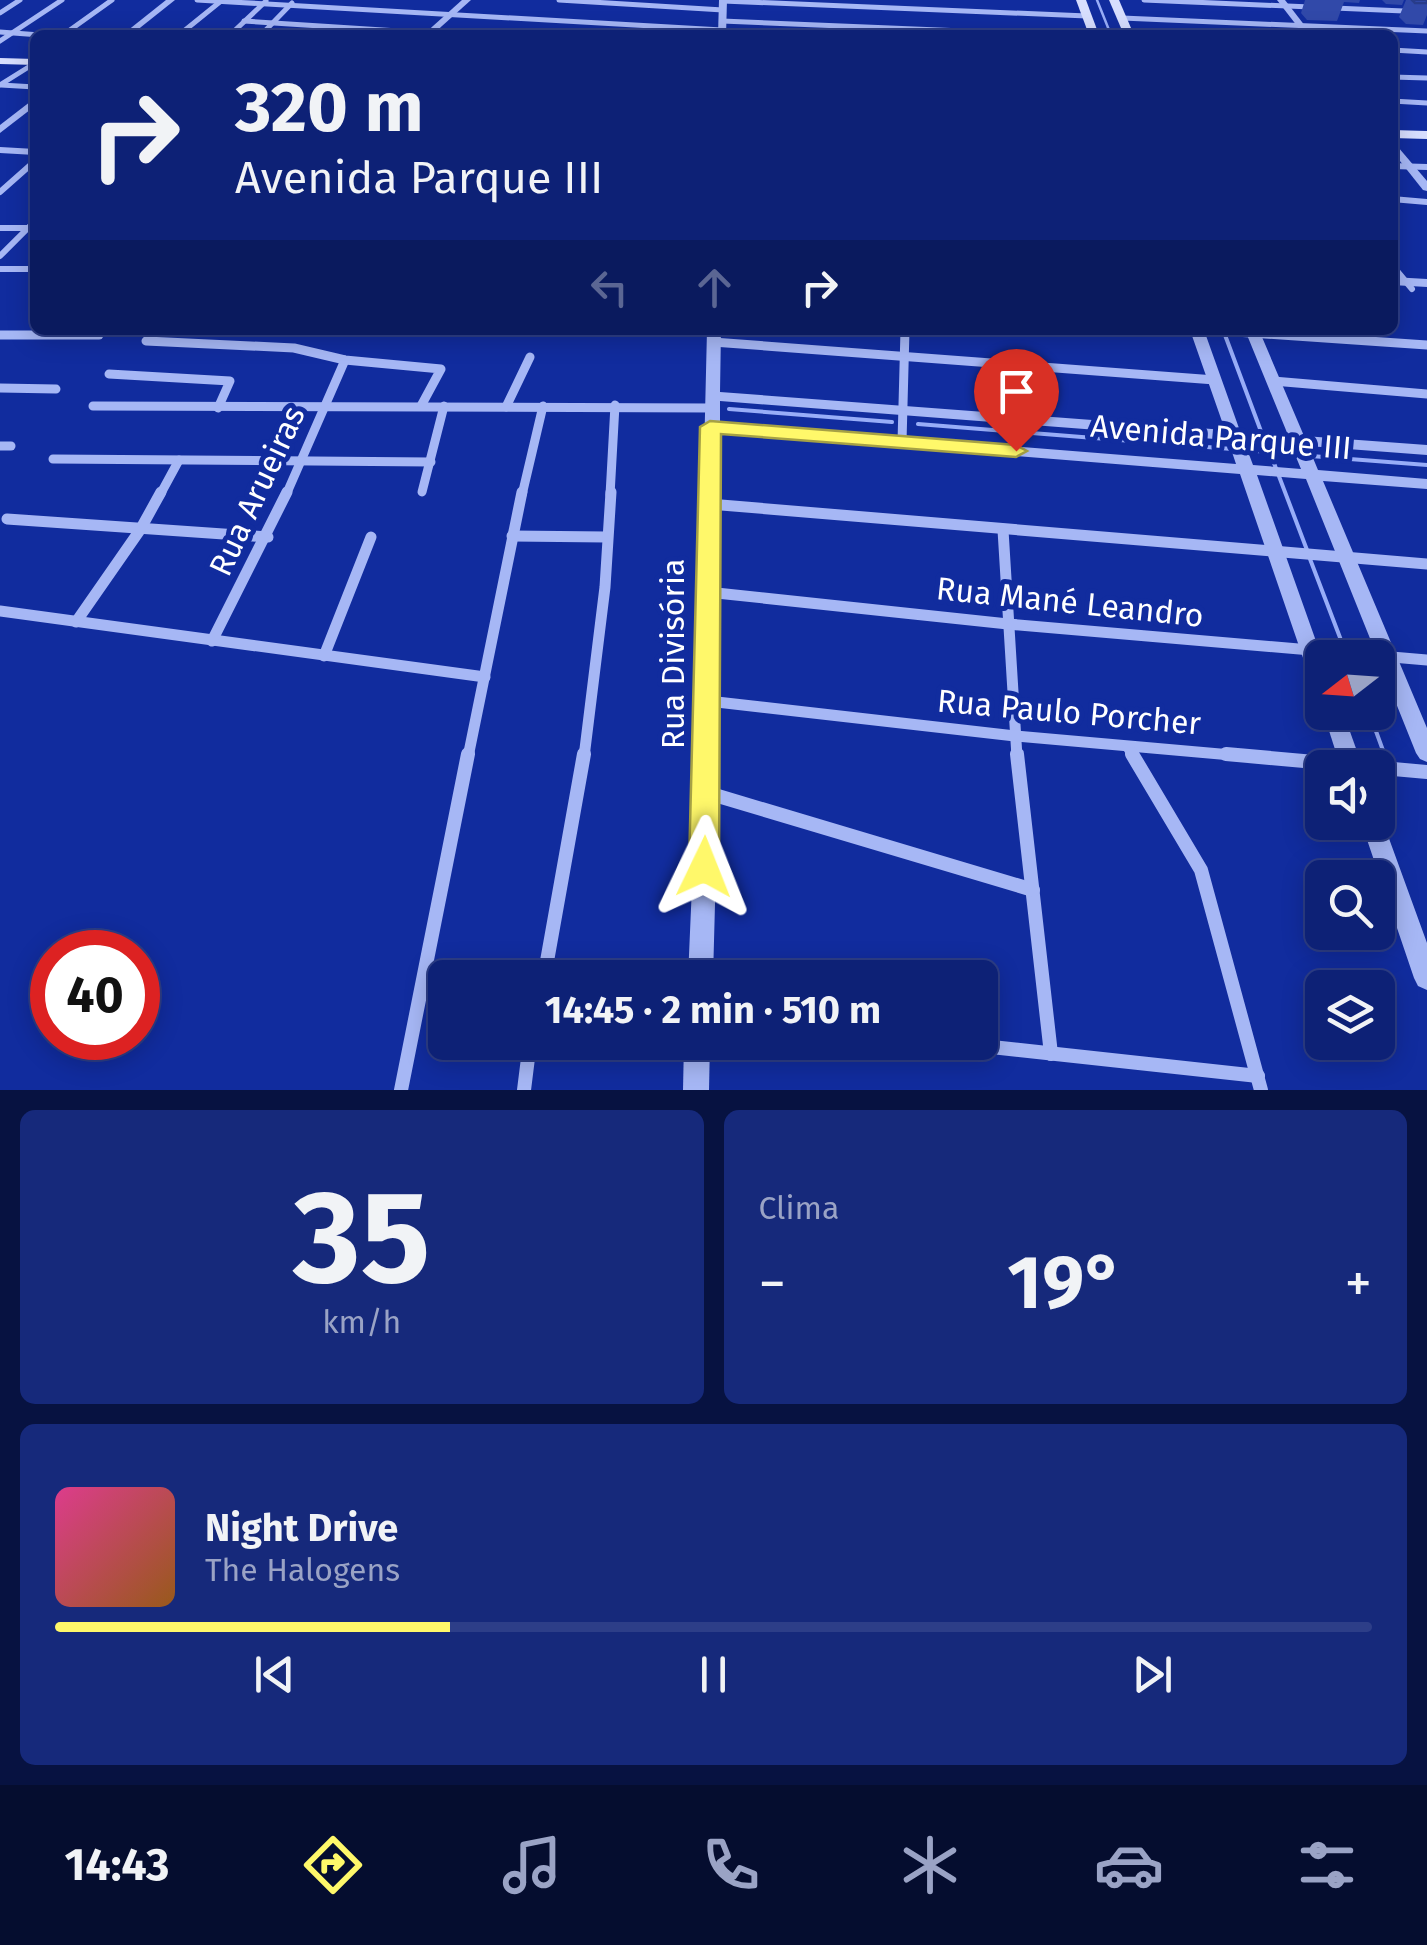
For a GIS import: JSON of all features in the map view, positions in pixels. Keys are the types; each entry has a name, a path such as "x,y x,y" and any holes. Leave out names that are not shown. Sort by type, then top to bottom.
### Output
{"main road":[{"path":"1082,0 1092,30"},
{"path":"1114,0 1127,30"},
{"path":"0,59 30,60"},
{"path":"1398,131 1427,133"}],"street":[{"path":"0,13 20,0"},
{"path":"0,41 62,0"},
{"path":"71,30 112,0"},
{"path":"129,30 167,0"},
{"path":"196,0 293,2 590,22 913,9 1087,16"},
{"path":"185,30 222,0"},
{"path":"433,30 467,0"},
{"path":"446,30 480,0"},
{"path":"559,0 888,30"},
{"path":"912,30 913,0"},
{"path":"1144,0 1427,12"},
{"path":"235,30 265,1"},
{"path":"266,30 293,2"},
{"path":"590,22 602,2"},
{"path":"1283,3 1304,30"},
{"path":"1122,18 1427,31"},
{"path":"244,21 371,30"},
{"path":"594,30 600,22"},
{"path":"0,32 30,34"},
{"path":"1398,50 1427,52"},
{"path":"0,85 30,64"},
{"path":"1398,77 1427,78"},
{"path":"0,85 30,86"},
{"path":"1398,101 1427,103"},
{"path":"0,133 30,108"},
{"path":"0,150 30,152"},
{"path":"1398,150 1427,188"},
{"path":"0,192 30,166"},
{"path":"1398,166 1427,168"},
{"path":"1398,200 1427,202"},
{"path":"0,228 30,225"},
{"path":"0,256 30,228"},
{"path":"0,269 30,269"},
{"path":"0,335 99,336"},
{"path":"902,442 905,335"},
{"path":"1199,335 1247,453 1274,550 1313,640"},
{"path":"1250,335 1344,556 1374,640"},
{"path":"1290,335 1427,345"},
{"path":"714,336 905,356 1215,380"},
{"name":"Rua Divisória","path":"701,960 714,336"},
{"path":"146,341 294,348 345,360 441,369 421,406"},
{"path":"506,407 530,357"},
{"name":"Rua Arueiras","path":"212,640 268,538 345,360"},
{"path":"110,374 230,381 218,408"},
{"path":"1272,381 1427,394"},
{"path":"0,388 56,389"},
{"path":"93,406 615,405 711,410"},
{"path":"548,960 571,854 605,585 615,405"},
{"path":"422,492 444,406"},
{"path":"402,1090 512,536 543,406"},
{"name":"Avenida Parque III","path":"711,410 904,409 1299,457 1427,450"},
{"name":"Avenida Parque III","path":"711,410 902,442 1299,457 1427,484"},
{"path":"53,459 431,462"},
{"path":"76,622 140,530 179,460"},
{"path":"708,504 1427,564"},
{"path":"7,519 268,538"},
{"path":"1002,530 1015,736 1051,1054"},
{"path":"512,536 606,536"},
{"path":"324,656 372,537"},
{"name":"Rua Mané Leandro","path":"707,592 1305,651"},
{"path":"0,611 486,677"},
{"name":"Rua Mané Leandro","path":"1395,657 1427,660"},
{"path":"1395,692 1426,766"},
{"name":"Rua Paulo Porcher","path":"707,700 1015,736 1305,761"},
{"path":"998,1048 1260,1083 1202,870 1128,747"},
{"name":"Rua Paulo Porcher","path":"1395,766 1426,766"},
{"path":"707,793 1032,890"},
{"path":"1378,840 1427,978"},
{"path":"524,1090 528,1060"},
{"path":"696,1090 697,1060"}],"waterway":[{"path":"1097,0 1109,30"},
{"path":"1225,335 1262,434"},
{"path":"729,409 892,422"},
{"path":"918,424 1232,449"},
{"path":"1266,442 1270,452"},
{"path":"1246,450 1270,452"},
{"path":"1270,452 1297,455"},
{"path":"1270,452 1307,550"},
{"path":"1311,456 1427,465"},
{"path":"1310,559 1341,640"},
{"path":"1376,730 1383,750"}],"route":[{"path":"704,867 710,427 1016,451"}]}
